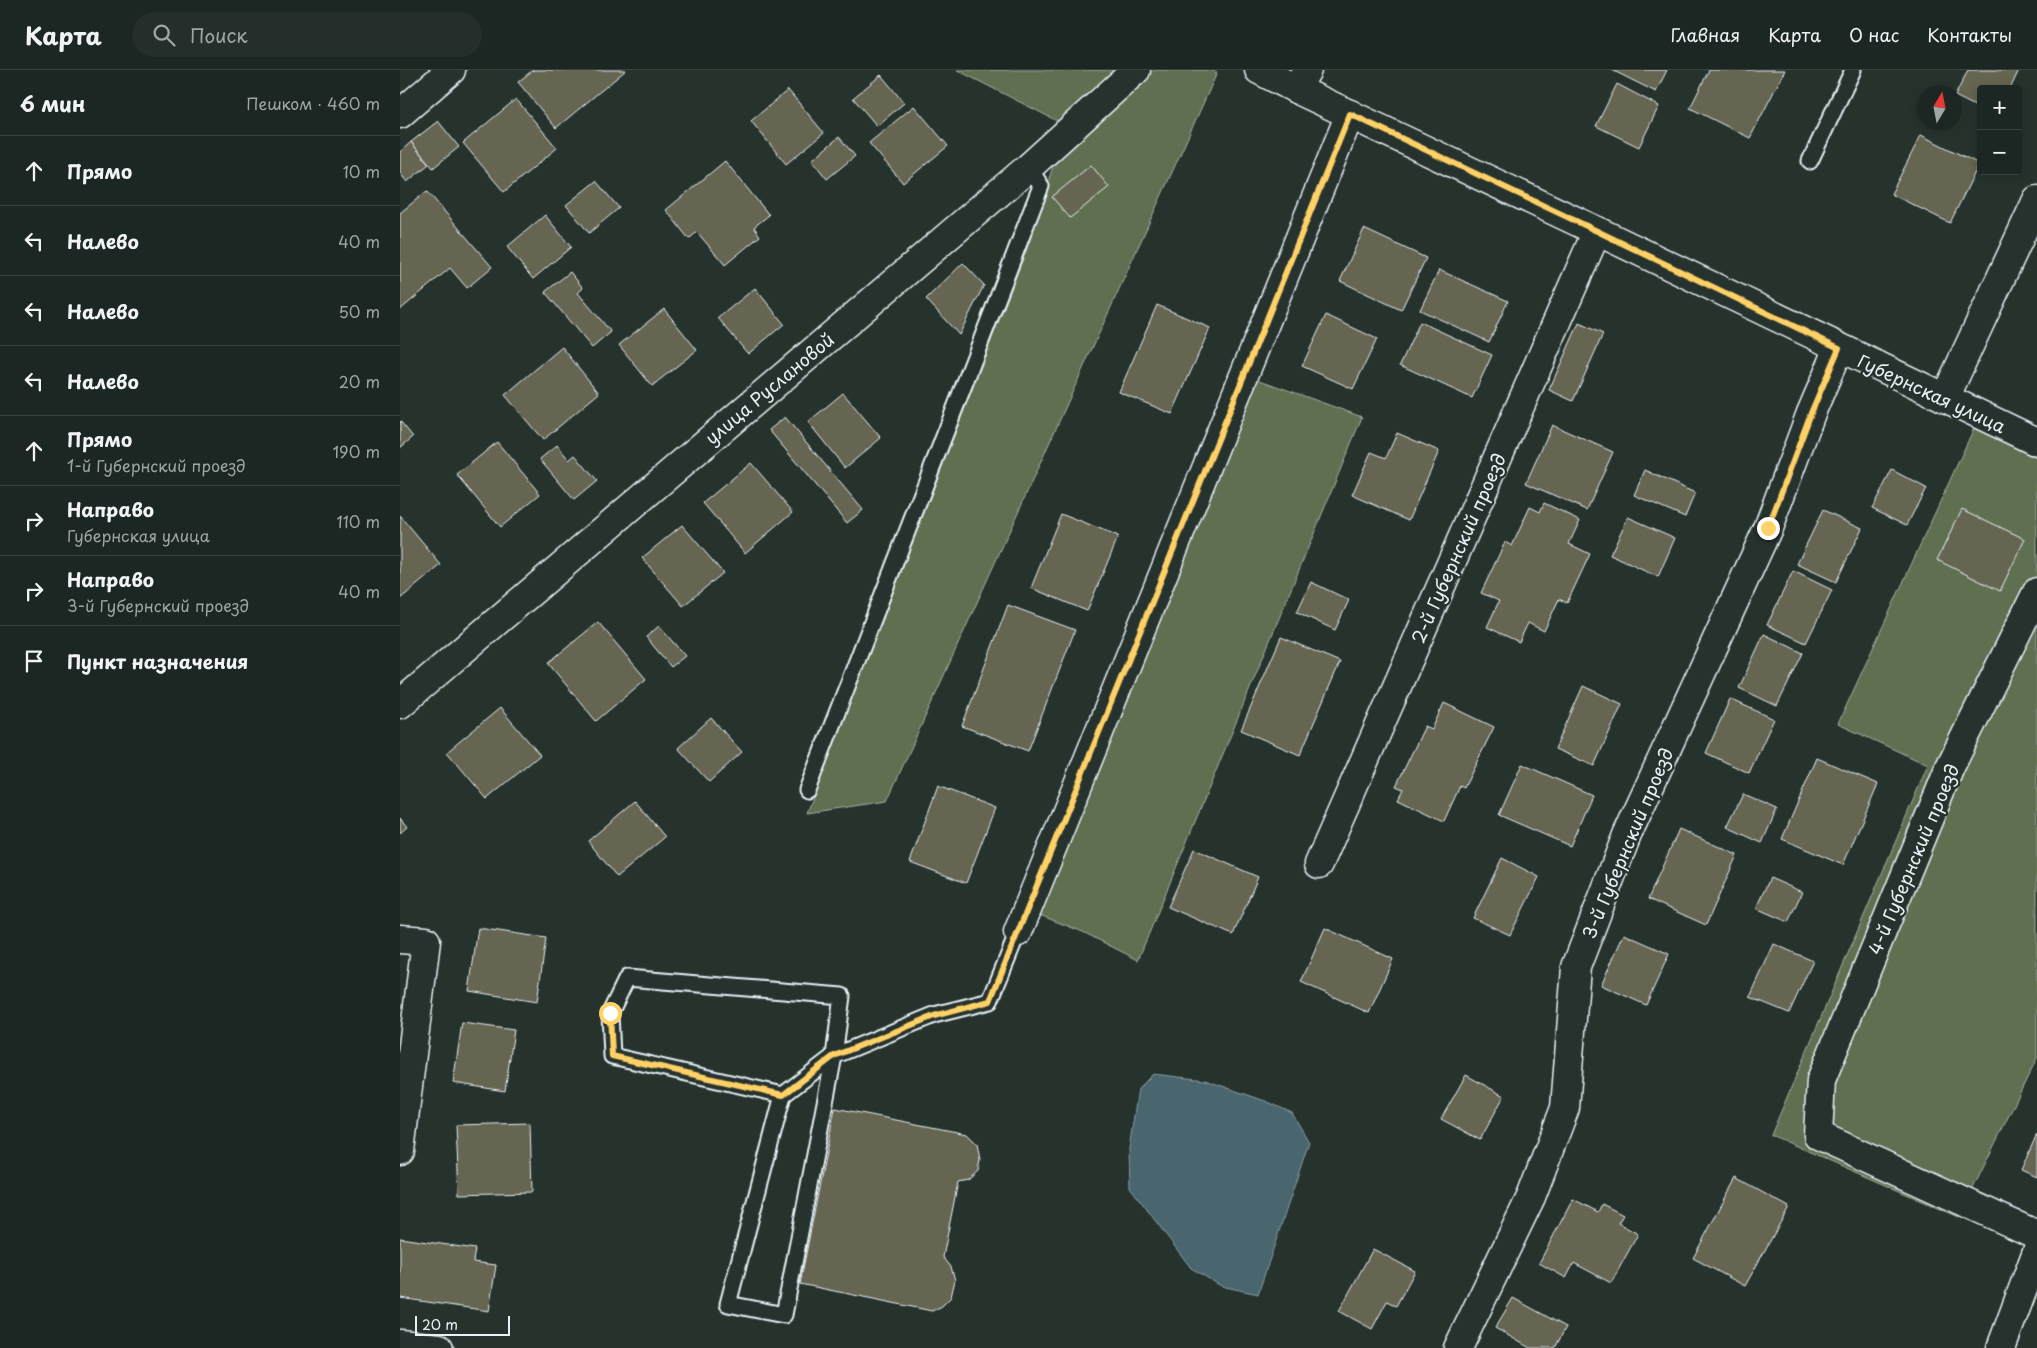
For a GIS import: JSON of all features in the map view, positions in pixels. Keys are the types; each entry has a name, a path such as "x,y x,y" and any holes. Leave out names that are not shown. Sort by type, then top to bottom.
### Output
{"street":[{"path":"400,114 452,70"},
{"name":"улица Руслановой","path":"400,704 1029,167 1136,70"},
{"name":"Губернская улица","path":"1259,70 1301,80 1350,114 2037,442"},
{"path":"1018,932 1350,114"},
{"path":"1945,398 2037,200"},
{"name":"2-й Губернский проезд","path":"1319,864 1597,231"},
{"name":"3-й Губернский проезд","path":"1458,1348 1531,1197 1565,1108 1576,967 1626,835 1768,528 1811,413 1839,348"},
{"name":"4-й Губернский проезд","path":"2037,592 1950,767 1821,1080 1818,1135 2037,1235"},
{"path":"400,939 426,942 400,1151"},
{"path":"2001,1348 2037,1251"},
{"path":"400,1344 439,1348"}],"lane":[{"path":"1810,161 1854,70"},
{"path":"807,790 1041,186 1029,167"},
{"path":"783,1095 612,1056 610,1013 627,978 842,996 834,1056 784,1316 728,1304 783,1095 834,1056 934,1016 990,1001 1018,932"}],"green space":[{"path":"957,70 1121,70 1059,122"},
{"path":"1154,70 1211,70 1217,73 887,801 807,813 1028,246 1053,166 1074,138"},
{"path":"1257,379 1362,417 1138,960 1083,932 1037,914"},
{"path":"1974,428 2037,458 2037,1058 1959,1217 1771,1135 1928,765 1838,724"}],"water":[{"path":"1153,1074 1205,1080 1268,1102 1292,1113 1309,1142 1258,1294 1221,1286 1191,1268 1130,1187 1129,1149 1138,1089"}],"building":[{"path":"533,70 626,70 556,128 518,82"},
{"path":"1612,70 1667,70 1656,92"},
{"path":"1709,70 1785,70 1750,138 1690,108"},
{"path":"1968,70 2019,70 2012,85 1977,85 1977,107 1962,100 1960,85"},
{"path":"881,75 904,103 877,126 853,98"},
{"path":"1617,84 1659,106 1639,147 1596,126"},
{"path":"788,90 824,133 786,164 751,121"},
{"path":"516,99 557,148 504,192 463,143"},
{"path":"914,106 948,146 903,183 869,143"},
{"path":"438,121 459,147 433,168 411,142"},
{"path":"1921,135 1977,163 1977,168 1950,223 1891,194"},
{"path":"839,137 855,156 827,179 812,160"},
{"path":"411,142 429,164 407,182 400,173 400,152"},
{"path":"725,161 769,215 754,227 760,236 725,265 697,232 689,239 666,210"},
{"path":"1091,165 1109,187 1070,218 1052,197"},
{"path":"596,181 619,208 589,233 566,205"},
{"path":"427,191 492,267 467,288 450,268 400,310 400,213"},
{"path":"545,215 571,247 533,279 507,247"},
{"path":"1364,229 1426,258 1401,310 1340,281"},
{"path":"963,263 984,285 959,335 926,299"},
{"path":"1439,270 1508,301 1489,342 1420,310"},
{"path":"570,272 583,288 578,293 611,332 592,348 545,292"},
{"path":"755,288 784,324 748,354 718,318"},
{"path":"1157,305 1210,328 1172,414 1119,392"},
{"path":"664,309 697,350 652,386 619,345"},
{"path":"1326,315 1377,339 1353,389 1302,366"},
{"path":"1420,322 1492,355 1472,398 1400,365"},
{"path":"1579,323 1603,334 1573,401 1549,390"},
{"path":"562,347 599,393 543,440 505,395"},
{"path":"843,393 881,438 845,468 808,422"},
{"path":"785,417 863,510 847,523 769,430"},
{"path":"400,421 413,437 400,448"},
{"path":"1552,425 1613,452 1587,510 1526,483"},
{"path":"1397,433 1439,451 1409,520 1352,495 1371,452 1386,458"},
{"path":"497,442 540,494 500,527 457,475"},
{"path":"557,445 569,460 575,455 597,481 574,500 540,459"},
{"path":"751,463 793,512 745,553 703,503"},
{"path":"1645,470 1695,493 1685,517 1634,495"},
{"path":"1892,470 1926,488 1907,525 1872,508"},
{"path":"1544,503 1580,520 1569,544 1590,554 1567,603 1559,599 1544,631 1528,623 1519,642 1487,627 1499,601 1481,593 1505,542 1512,546 1530,507 1540,512"},
{"path":"1962,509 2025,539 2000,591 1937,560"},
{"path":"1823,510 1862,528 1836,582 1797,564"},
{"path":"1061,514 1118,537 1087,611 1031,588"},
{"path":"400,516 441,565 400,599"},
{"path":"1628,517 1675,538 1658,577 1610,555"},
{"path":"682,525 723,573 683,606 642,558"},
{"path":"1793,571 1832,590 1806,643 1767,625"},
{"path":"1311,582 1349,600 1335,630 1297,612"},
{"path":"1008,605 1075,630 1028,751 962,726"},
{"path":"598,622 646,679 596,721 548,663"},
{"path":"659,626 685,656 671,667 646,637"},
{"path":"1764,634 1803,653 1777,706 1739,688"},
{"path":"1281,637 1340,662 1300,755 1241,730"},
{"path":"1583,686 1622,704 1594,766 1555,749"},
{"path":"1730,699 1774,719 1749,773 1706,753"},
{"path":"1444,703 1494,727 1464,788 1460,786 1444,821 1398,799 1403,789 1396,786 1425,726 1432,729"},
{"path":"500,708 540,755 487,799 447,752"},
{"path":"711,718 742,752 709,782 678,748"},
{"path":"1817,758 1878,784 1843,865 1782,839"},
{"path":"1522,764 1592,795 1570,846 1499,815"},
{"path":"938,786 995,808 966,883 910,862"},
{"path":"1743,794 1777,809 1762,843 1727,827"},
{"path":"635,801 665,837 617,877 588,841"},
{"path":"400,818 407,827 400,833"},
{"path":"1679,829 1737,855 1706,925 1648,899"},
{"path":"1194,849 1258,877 1233,935 1168,907"},
{"path":"1502,858 1539,877 1510,935 1473,918"},
{"path":"1770,878 1802,892 1788,922 1756,908"},
{"path":"478,928 546,938 537,1002 469,991"},
{"path":"1325,928 1393,959 1369,1013 1301,982"},
{"path":"1624,934 1669,954 1646,1005 1601,985"},
{"path":"1774,944 1813,961 1789,1013 1750,997"},
{"path":"462,1023 514,1030 505,1091 453,1083"},
{"path":"1466,1075 1504,1096 1480,1140 1441,1119"},
{"path":"835,1108 967,1134 977,1144 980,1160 978,1171 968,1180 958,1182 943,1257 951,1267 955,1280 951,1297 942,1306 932,1311 800,1284"},
{"path":"530,1123 532,1192 459,1194 456,1125"},
{"path":"2037,1134 2037,1177 2021,1170"},
{"path":"1736,1178 1789,1207 1745,1286 1693,1258"},
{"path":"1573,1199 1598,1212 1602,1204 1623,1215 1618,1223 1638,1234 1611,1283 1574,1263 1566,1278 1539,1263"},
{"path":"400,1238 475,1249 473,1262 496,1265 489,1311 400,1298"},
{"path":"1373,1249 1415,1271 1396,1306 1387,1301 1372,1329 1339,1311"},
{"path":"1513,1298 1566,1327 1555,1348 1530,1348 1495,1328"}],"route":[{"path":"610,1013 612,1056 783,1095 834,1056 934,1016 990,1001 1350,114 1839,348 1811,413 1768,528"}]}
